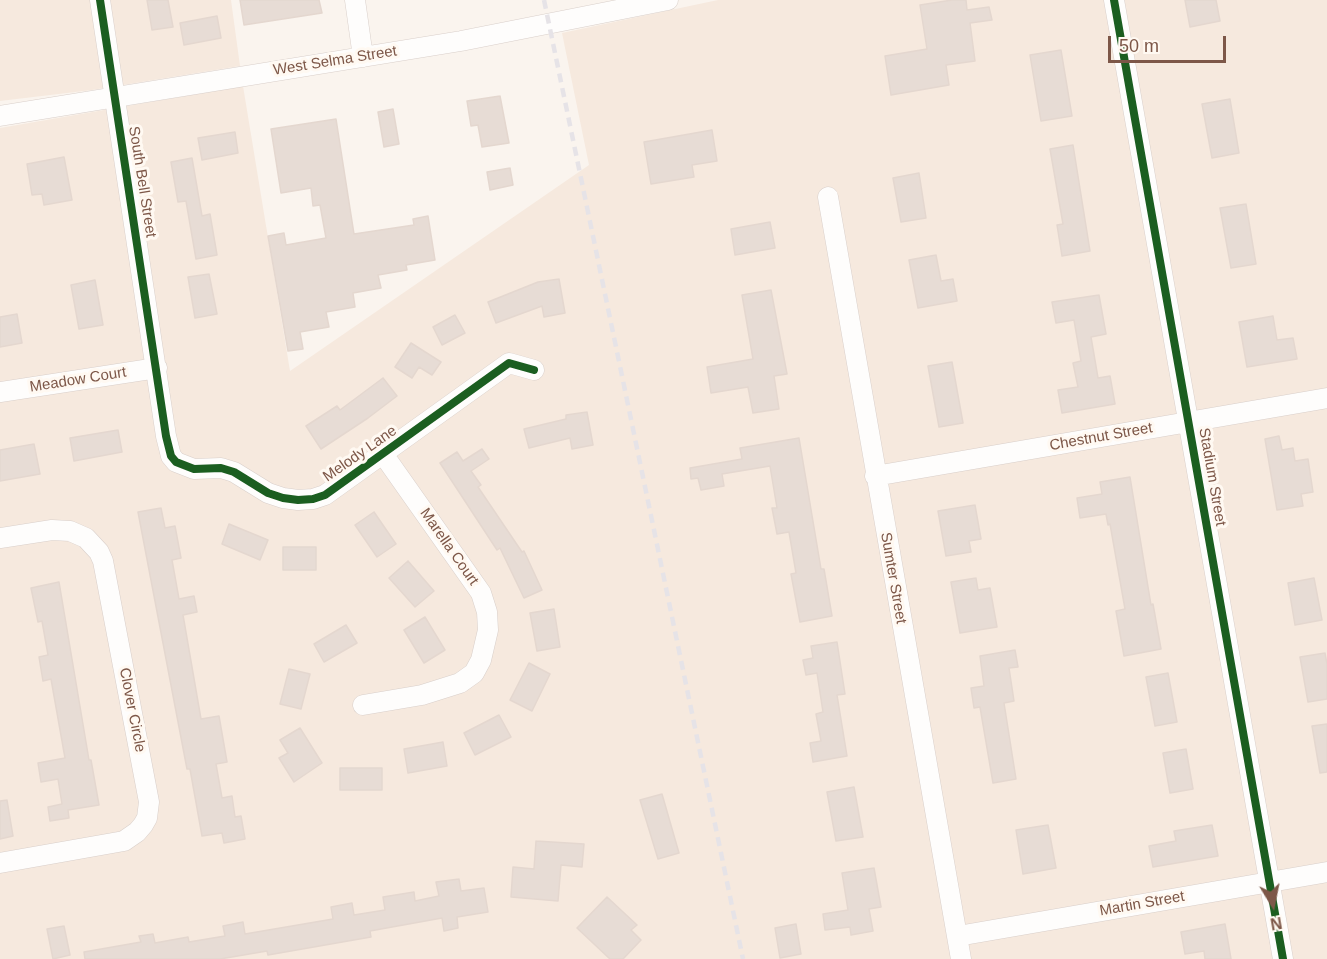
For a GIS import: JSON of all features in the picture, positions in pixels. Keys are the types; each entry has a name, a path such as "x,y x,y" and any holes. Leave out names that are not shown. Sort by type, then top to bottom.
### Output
{"street":[{"name":"South Bell Street","path":"100,0 157,368"},
{"path":"355,0 363,57"},
{"name":"West Selma Street","path":"0,116 461,41 668,0"},
{"name":"Stadium Street","path":"1114,0 1283,959"},
{"name":"Sumter Street","path":"828,197 961,959"},
{"name":"Melody Lane","path":"157,368 168,447 176,462 186,467 221,468 234,472 268,493 298,500 325,495 509,363 534,370"},
{"name":"Meadow Court","path":"0,392 157,368"},
{"name":"Chestnut Street","path":"875,476 1327,398"},
{"name":"Marella Court","path":"363,705 422,695 460,683 474,673 481,660 488,630 488,612 481,593 383,454"},
{"name":"Clover Circle","path":"0,538 52,530 70,531 86,538 99,552 103,561 149,802 149,810 143,825 138,832 124,841 0,863"},
{"name":"Martin Street","path":"957,936 1327,872"}],"shaded area":[{"path":"0,0 231,0 240,66 92,90 0,101"},
{"path":"718,0 1327,0 1327,959 0,959 0,128 243,86 290,371 589,165 562,33"}],"building":[{"path":"147,0 168,0 173,27 152,30"},
{"path":"240,0 319,0 322,13 244,25"},
{"path":"966,0 967,10 989,7 992,20 970,23 975,61 946,65 949,85 891,95 885,56 927,49 920,5"},
{"path":"1185,0 1216,0 1220,21 1190,27"},
{"path":"217,16 221,38 184,45 180,23"},
{"path":"1061,50 1072,116 1041,121 1030,55"},
{"path":"500,96 509,143 482,147 478,125 471,126 467,101"},
{"path":"1230,99 1239,153 1212,158 1202,104"},
{"path":"393,109 399,144 384,147 378,112"},
{"path":"336,119 354,234 414,225 413,219 428,216 435,260 406,265 407,270 378,275 381,288 353,293 355,307 326,312 329,327 300,332 303,349 288,351 268,236 284,233 286,245 326,238 320,205 313,206 311,188 281,193 271,129"},
{"path":"712,130 717,161 692,165 694,177 651,184 644,142"},
{"path":"235,132 238,153 202,160 198,138"},
{"path":"1073,145 1090,251 1062,256 1057,225 1063,224 1050,149"},
{"path":"64,157 72,200 44,205 42,194 32,195 27,164"},
{"path":"192,158 202,216 210,214 217,255 196,259 186,201 178,202 171,162"},
{"path":"510,168 513,185 490,190 487,172"},
{"path":"919,173 926,218 901,222 893,178"},
{"path":"1246,204 1256,264 1231,268 1220,208"},
{"path":"770,222 775,248 735,255 731,229"},
{"path":"936,255 941,281 953,279 957,301 918,308 909,260"},
{"path":"209,274 217,314 195,318 188,277"},
{"path":"559,279 565,313 544,317 542,306 496,323 488,302 538,282"},
{"path":"95,280 103,325 79,329 71,285"},
{"path":"771,290 787,374 774,376 779,409 753,413 748,387 711,393 707,367 753,359 742,295"},
{"path":"1099,295 1106,334 1091,337 1098,378 1110,376 1115,404 1062,413 1058,390 1078,387 1073,363 1081,361 1074,320 1056,323 1052,302"},
{"path":"17,314 22,343 0,347 0,317"},
{"path":"455,315 465,333 442,345 433,327"},
{"path":"1273,316 1277,340 1293,338 1297,359 1247,367 1239,322"},
{"path":"411,343 441,362 432,375 419,367 412,378 395,367"},
{"path":"952,362 963,423 939,427 928,366"},
{"path":"383,378 397,396 321,449 306,426 337,406 340,410"},
{"path":"587,412 593,445 572,449 570,438 529,448 524,429 566,419 566,415"},
{"path":"118,430 122,452 74,461 70,438"},
{"path":"1279,436 1282,450 1293,448 1295,461 1308,459 1313,492 1301,494 1303,506 1277,510 1265,439"},
{"path":"799,438 821,569 824,569 832,616 800,622 791,574 796,573 789,532 777,534 772,508 777,508 770,466 722,474 724,486 701,490 698,478 691,479 690,468 742,459 740,448"},
{"path":"34,444 40,474 0,481 0,450"},
{"path":"482,449 489,459 471,471 481,485 478,487 522,552 524,551 542,590 524,598 500,548 497,550 440,463 457,452 463,461"},
{"path":"1130,477 1151,605 1153,604 1161,649 1124,656 1116,611 1125,609 1110,524 1108,525 1106,514 1080,518 1077,498 1102,494 1100,482"},
{"path":"975,505 981,539 969,541 971,552 946,556 938,511"},
{"path":"161,508 165,528 175,526 181,558 172,560 179,599 194,596 197,612 183,615 201,719 219,716 227,762 216,764 222,798 232,796 235,817 241,816 245,839 224,843 222,833 202,836 138,512"},
{"path":"374,512 396,544 377,557 355,525"},
{"path":"229,524 268,540 260,560 222,544"},
{"path":"283,547 316,547 316,570 283,570"},
{"path":"408,561 434,591 415,607 389,578"},
{"path":"976,578 978,590 990,588 997,627 960,633 951,582"},
{"path":"1314,578 1322,620 1295,625 1288,583"},
{"path":"59,582 89,760 91,760 99,805 68,810 69,818 50,821 48,807 62,804 58,779 41,782 38,763 65,758 51,679 43,681 39,657 48,655 42,621 38,622 31,588"},
{"path":"554,609 560,647 537,651 530,613"},
{"path":"425,617 445,650 424,663 404,630"},
{"path":"346,625 357,643 324,662 314,644"},
{"path":"837,642 845,694 837,695 847,756 813,762 810,743 821,741 816,714 823,712 817,673 806,675 803,660 813,658 811,646"},
{"path":"1015,650 1018,667 1009,668 1014,701 1004,703 1016,779 993,783 980,707 974,708 971,688 984,686 980,656"},
{"path":"1325,653 1327,699 1308,702 1300,657"},
{"path":"529,663 550,674 532,711 510,700"},
{"path":"289,669 310,674 301,709 280,704"},
{"path":"1168,673 1177,722 1155,726 1146,677"},
{"path":"499,715 511,737 475,755 464,733"},
{"path":"1327,724 1327,772 1320,773 1312,726"},
{"path":"300,728 322,763 294,782 279,758 288,753 280,740"},
{"path":"443,742 447,766 408,773 404,749"},
{"path":"1186,749 1193,789 1170,793 1163,753"},
{"path":"340,768 382,768 382,790 340,790"},
{"path":"854,787 863,837 836,841 827,792"},
{"path":"662,794 679,853 658,859 640,800"},
{"path":"7,800 13,836 0,839 0,801"},
{"path":"1048,825 1056,868 1023,874 1016,830"},
{"path":"1212,825 1218,856 1153,867 1149,846 1176,841 1174,831"},
{"path":"536,841 584,844 582,867 561,865 558,901 511,897 513,867 534,869"},
{"path":"874,868 881,907 869,909 873,931 851,935 850,927 825,930 823,914 848,910 842,873"},
{"path":"459,879 461,891 484,888 488,912 457,917 458,928 444,931 442,918 370,931 371,937 268,955 267,951 220,959 85,959 84,952 141,942 139,936 153,934 155,943 188,937 189,942 225,936 223,926 243,922 245,934 333,919 331,907 352,903 354,915 385,910 383,897 414,892 415,901 439,896 436,882"},
{"path":"607,897 637,925 631,930 641,940 623,959 610,959 577,928"},
{"path":"796,924 801,954 780,958 775,928"},
{"path":"1225,924 1231,959 1205,959 1204,951 1185,954 1181,932"},
{"path":"64,926 70,955 53,959 47,929"}],"railway":[{"path":"544,0 743,959"}],"cycle path":[{"path":"100,0 166,436 171,456 176,462 194,469 221,468 234,472 268,493 283,498 313,499 325,495 509,363 534,370"},
{"path":"1114,0 1283,959"}]}
